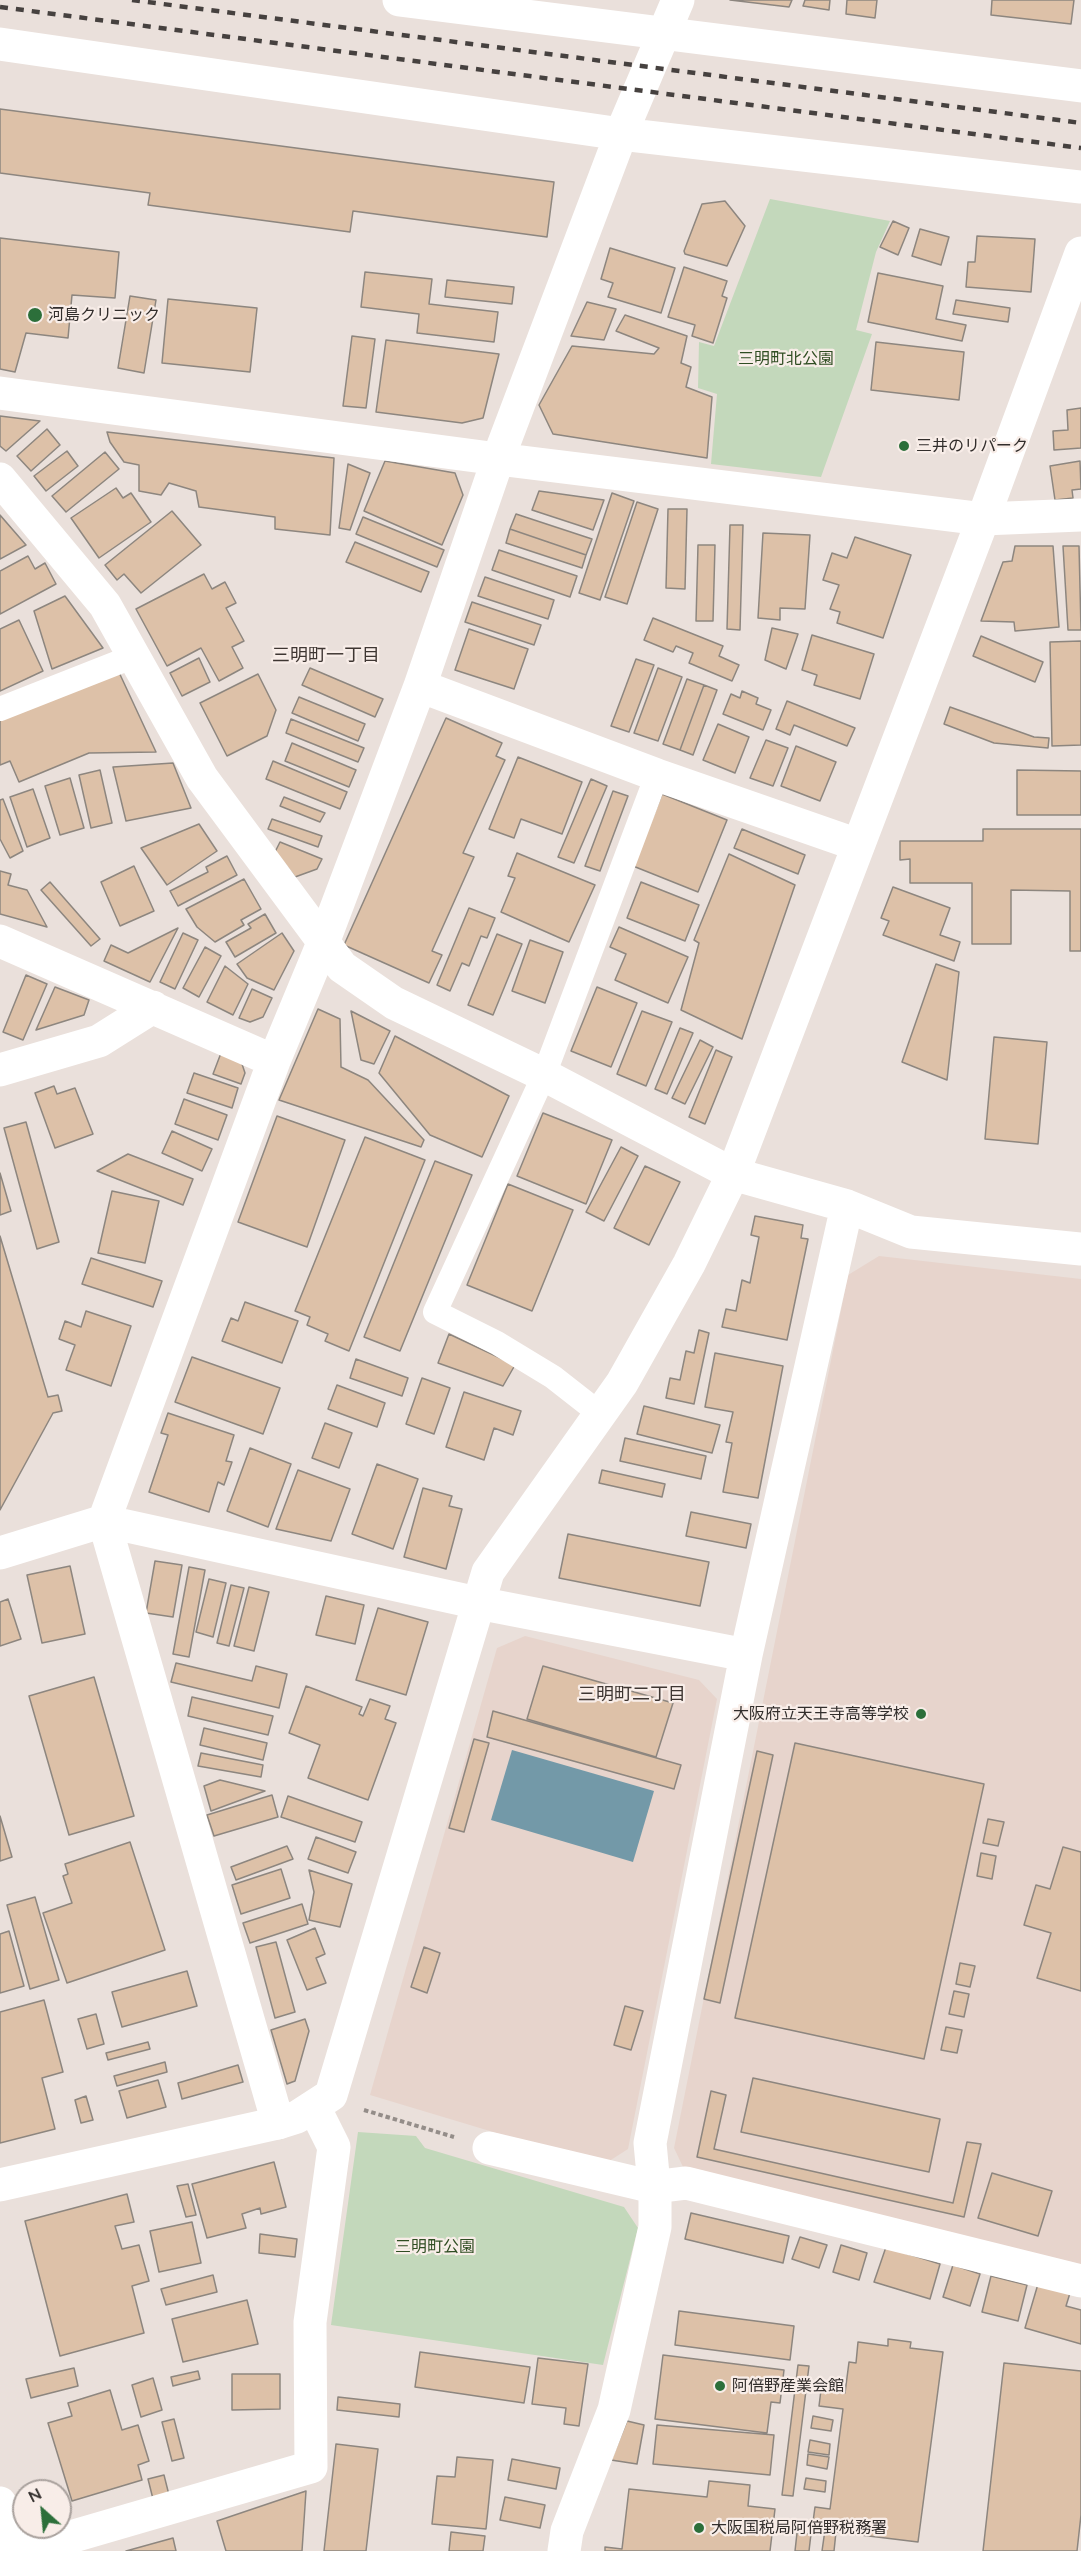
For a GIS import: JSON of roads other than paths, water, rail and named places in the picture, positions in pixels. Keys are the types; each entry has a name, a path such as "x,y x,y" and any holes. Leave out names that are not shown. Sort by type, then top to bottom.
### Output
{"street":[{"path":"278,2123 104,1521 274,1061 323,943 420,686 498,459 621,134 678,0"},
{"path":"411,1 1081,86"},
{"path":"0,44 621,134 1081,187"},
{"path":"0,2185 278,2123 297,2117 332,2095 488,1572 622,1383 689,1264 733,1174 983,519 1081,253"},
{"path":"0,393 498,459 983,519 1081,515"},
{"path":"0,479 105,605 132,657 202,778 342,967 394,1003 543,1075 733,1174 846,1206 911,1232 1081,1250"},
{"path":"420,686 657,775 858,845"},
{"path":"0,941 274,1061"},
{"path":"0,1070 99,1041 153,1007"},
{"path":"564,2551 567,2531 614,2410 655,2228 650,2143 746,1655 846,1206"},
{"path":"0,1553 104,1521 478,1603 746,1655"},
{"path":"22,2551 311,2467 310,2322 334,2147 314,2108"},
{"path":"489,2148 653,2187 686,2183 1081,2281"},
{"path":"0,2503 14,2551"}],"lane":[{"path":"0,709 132,657"},
{"path":"599,1413 543,1371 496,1343 435,1312 543,1075 657,775"}],"water":[{"path":"512,1750 654,1791 633,1862 491,1820"}],"railway":[{"path":"132,0 1081,123"},
{"path":"0,7 1081,148"}],"place":[{"name":"河島クリニック","path":"35,315"},
{"name":"三井のリパーク","path":"904,446"},
{"name":"大阪府立天王寺高等学校","path":"921,1714"},
{"name":"阿倍野産業会館","path":"720,2386"},
{"name":"大阪国税局阿倍野税務署","path":"699,2528"}],"district":[{"name":"三明町一丁目","path":"326,655"},
{"name":"三明町二丁目","path":"632,1694"}],"park label":[{"name":"三明町北公園","path":"786,359"},
{"name":"三明町公園","path":"435,2247"}]}
